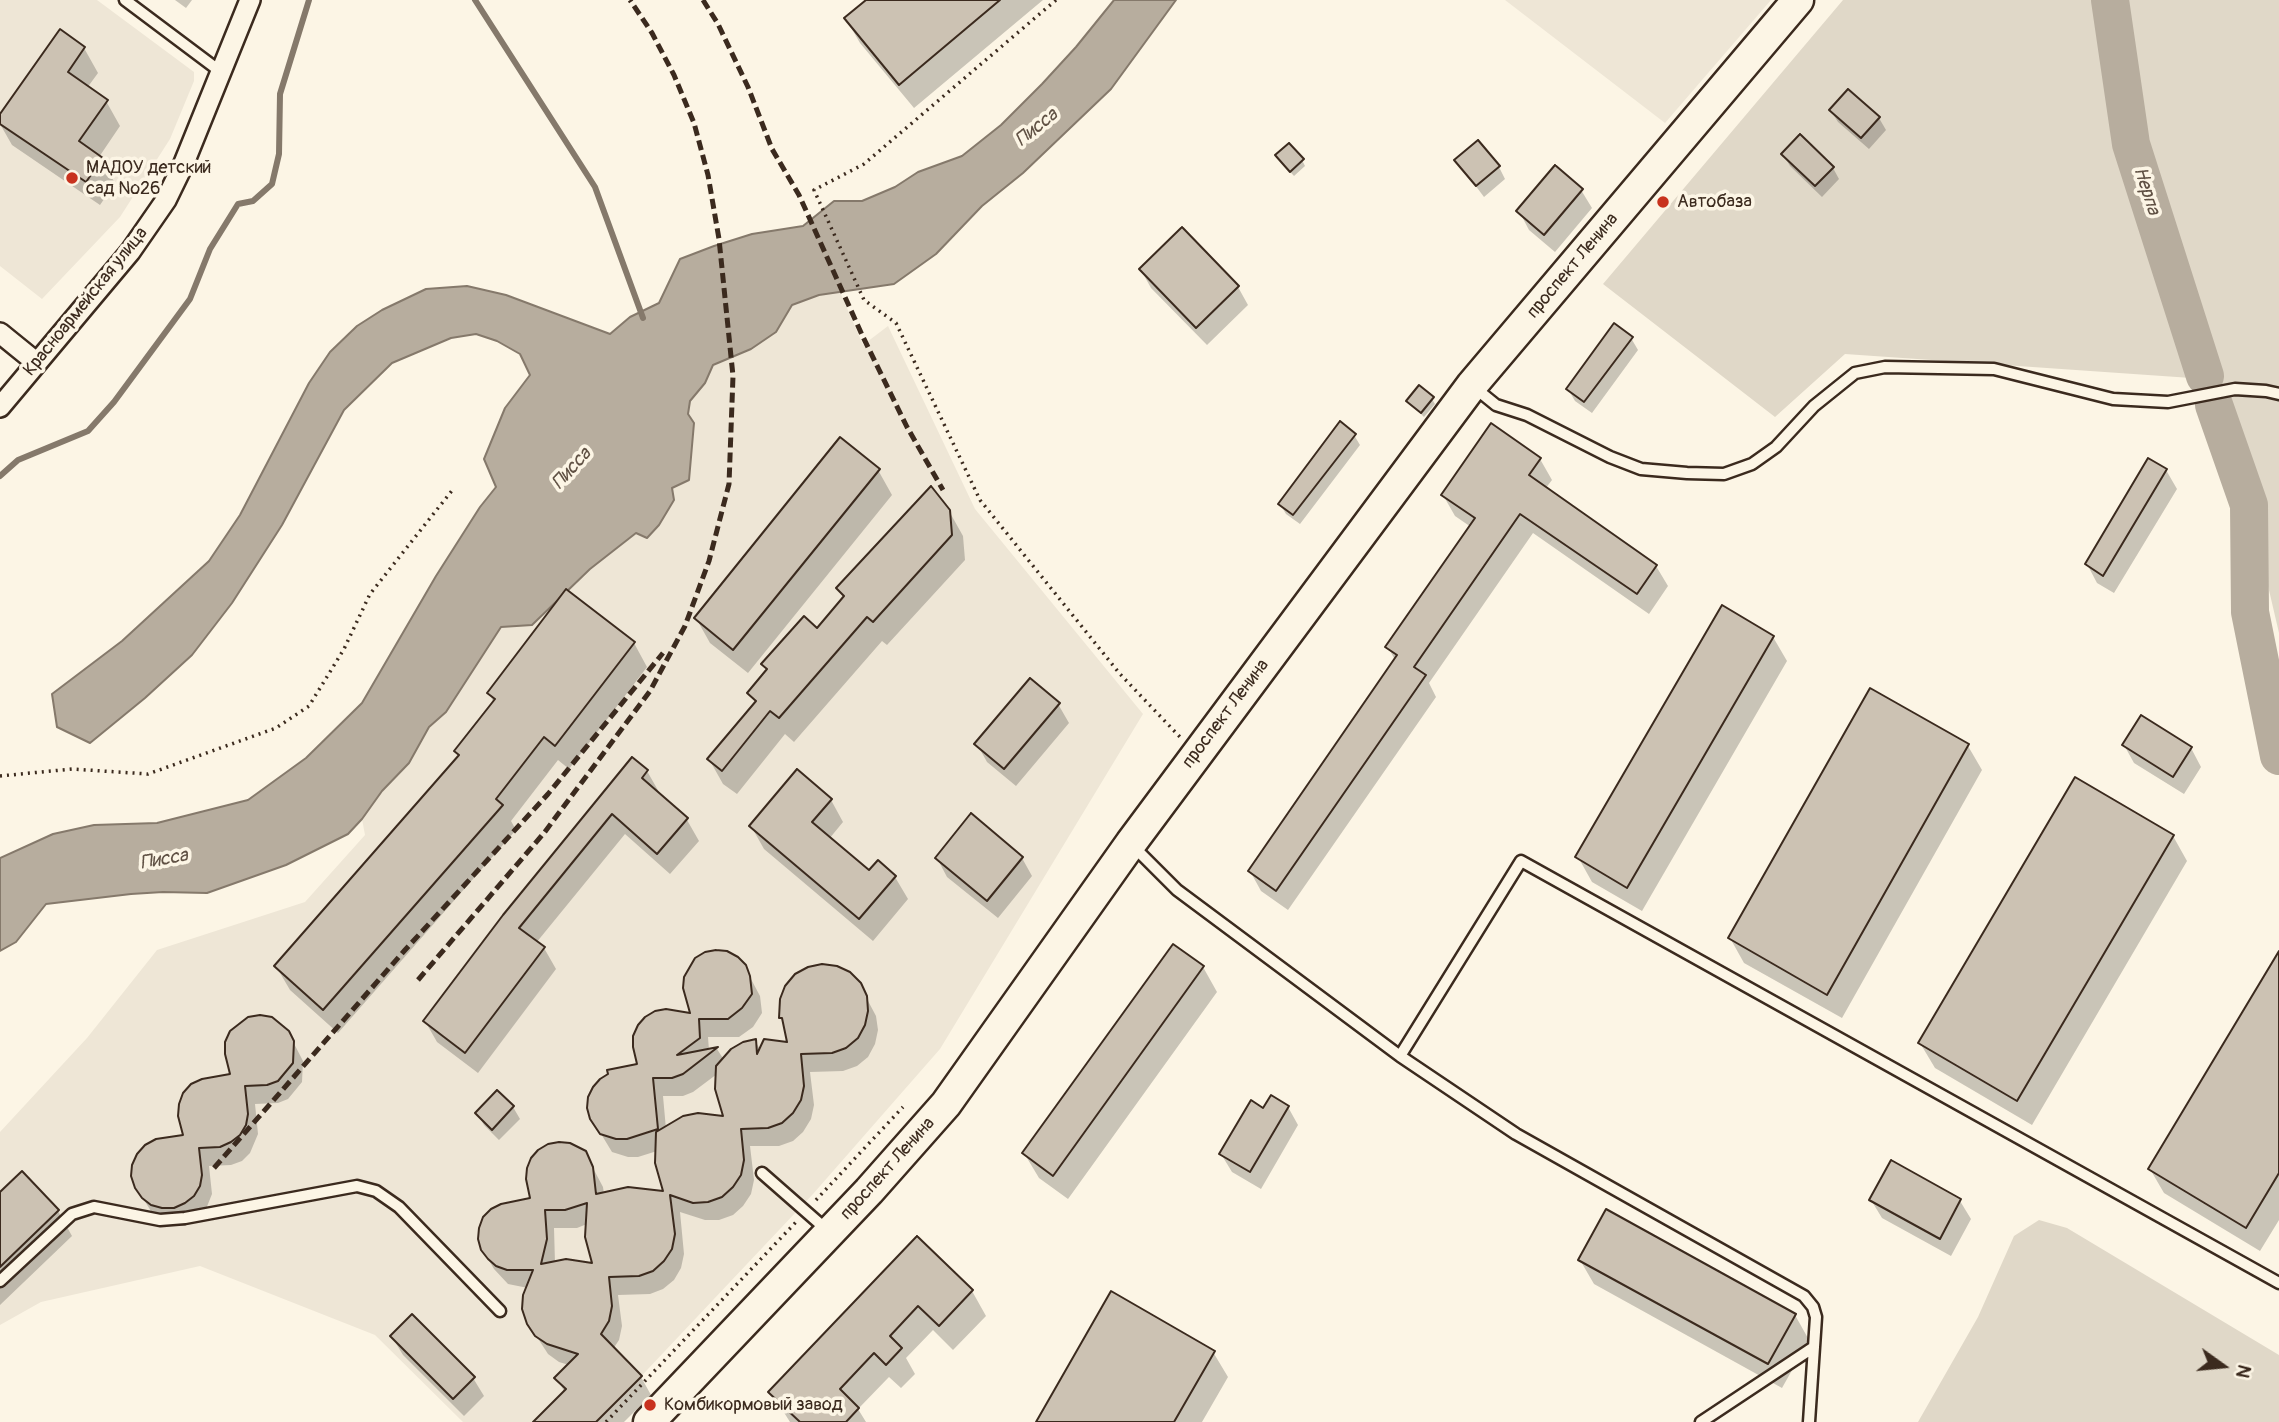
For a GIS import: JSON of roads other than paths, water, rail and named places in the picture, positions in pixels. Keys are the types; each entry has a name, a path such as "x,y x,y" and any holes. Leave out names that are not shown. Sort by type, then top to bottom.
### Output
{"main road":[{"name":"проспект Ленина","path":"649,1422 830,1233 946,1104 1196,754 1472,385 1798,0"}],"street":[{"name":"Красноармейская улица","path":"0,407 130,252 166,200 184,163 250,0"},
{"path":"0,334 37,363"}],"lane":[{"path":"125,0 222,72"},
{"path":"1472,385 1496,405 1527,415 1641,470 1700,474 1724,474 1752,464 1776,447 1814,406 1855,373 1885,367 1994,369 2113,399 2168,402 2235,389 2279,394"},
{"path":"1131,843 1177,890 1400,1056 1516,1134 1804,1296 1813,1307 1816,1317 1809,1422"},
{"path":"1400,1056 1521,861 2279,1283"},
{"path":"762,1172 830,1233"},
{"path":"0,1281 72,1214 94,1208 160,1220 185,1218 357,1186 376,1191 399,1207 500,1311"},
{"path":"1701,1422 1814,1347"}],"water":[{"name":"Писса","path":"1114,0 1176,0 1111,89 1023,173 982,206 936,254 894,284 819,295 792,305 776,332 751,349 713,365 705,383 690,401 688,414 694,423 689,480 672,488 674,500 659,525 647,538 636,533 590,569 532,625 501,627 446,712 429,727 409,763 382,791 348,834 286,865 207,893 131,894 46,904 16,942 0,951 0,858 53,834 94,825 157,823 248,800 306,758 362,703 436,576 496,487 484,459 505,408 530,375 520,354 497,341 476,334 451,338 392,363 344,410 282,525 232,603 192,655 90,743 57,727 52,694 122,641 209,561 240,515 309,383 330,352 357,326 382,310 426,289 467,286 506,295 610,334 630,317 659,303 680,259 752,234 803,226 834,201 862,201 895,187 918,172 962,156 1001,125 1042,84"}],"waterway":[{"path":"0,476 18,460 88,431 114,402 190,299 210,249 238,204 253,201 272,184 279,154 280,94 309,0"},
{"path":"475,0 595,187 643,318"},
{"name":"Нерпа","path":"2110,0 2131,144 2205,376"},
{"name":"Нерпа","path":"2214,405 2249,505 2250,612 2279,756"}],"railway":[{"path":"418,980 544,833 650,691 685,626 709,561 729,484 733,376 719,239 708,175 694,123 674,75 652,33 630,0"},
{"path":"703,0 718,24 748,87 772,149 799,195 907,427 943,490"},
{"path":"214,1168 405,950 548,794 663,653"}],"place":[{"name":"МАДОУ детский сад №26","path":"72,178"},
{"name":"Автобаза","path":"1663,202"},
{"name":"Комбикормовый завод","path":"650,1405"}]}
